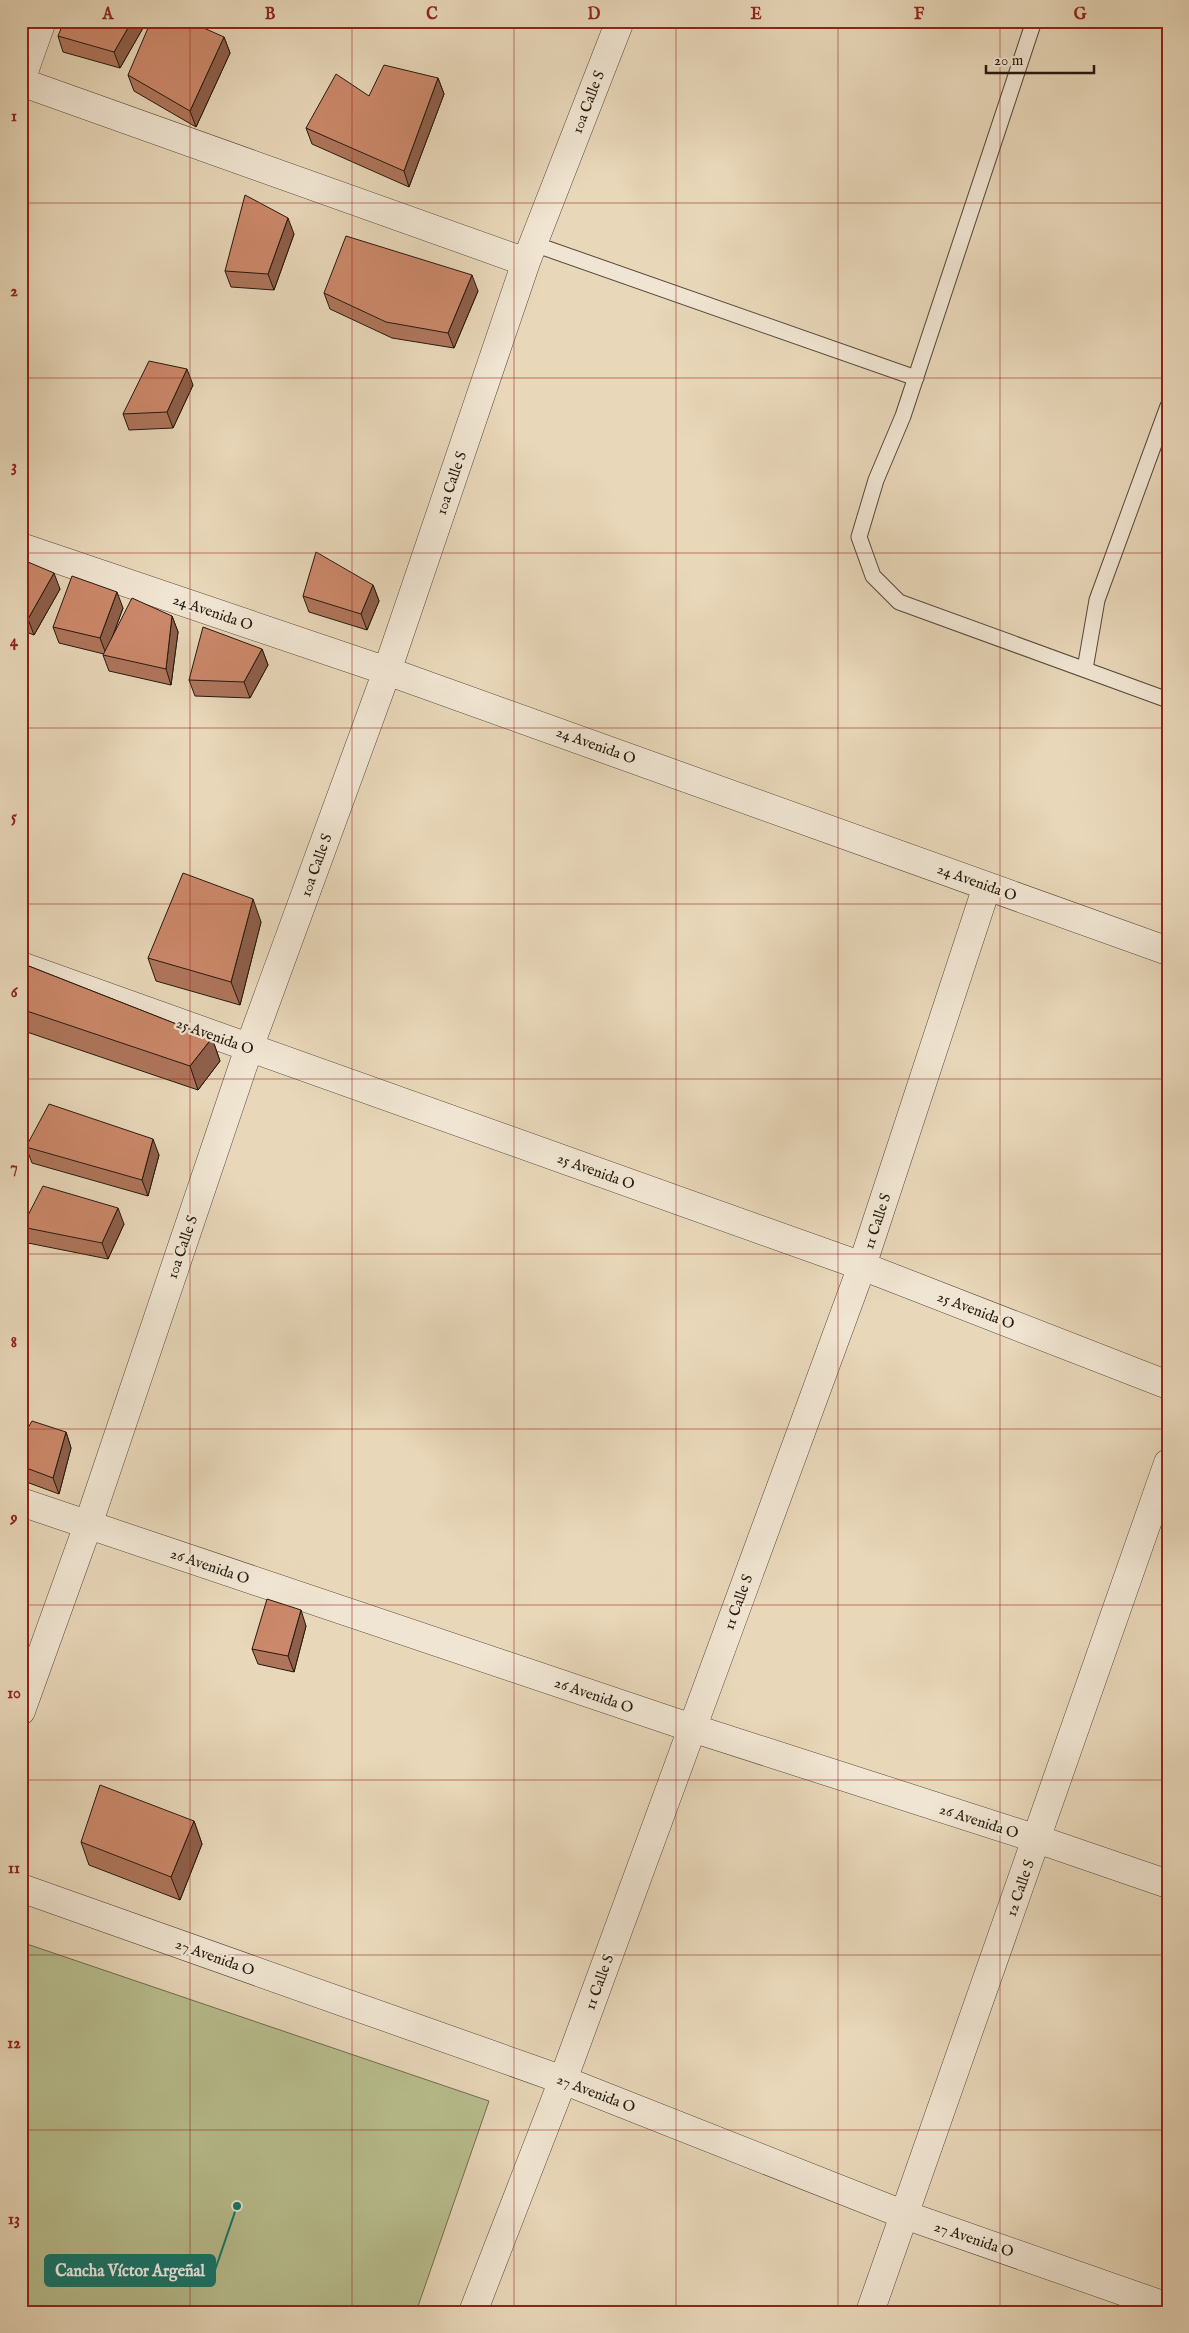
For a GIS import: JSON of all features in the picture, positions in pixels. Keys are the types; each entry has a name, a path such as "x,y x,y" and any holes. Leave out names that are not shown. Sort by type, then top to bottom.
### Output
{"street":[{"path":"42,21 21,81 530,253"},
{"name":"10a Calle S","path":"21,1711 88,1525 249,1048 387,671 530,253 620,21"},
{"name":"24 Avenida O","path":"21,547 387,671 1168,951"},
{"name":"11 Calle S","path":"473,2312 563,2080 862,1266 987,886"},
{"name":"25 Avenida O","path":"21,966 862,1266 1168,1385"},
{"name":"12 Calle S","path":"870,2312 1168,1463"},
{"name":"26 Avenida O","path":"21,1502 692,1728 1037,1839 1168,1884"},
{"name":"27 Avenida O","path":"21,1888 563,2080 904,2215 1168,2307"}],"lane":[{"path":"1034,21 916,378 903,416 876,480 859,537 874,576 898,602 1168,700"},
{"path":"530,253 916,378"},
{"path":"1085,669 1097,600 1168,406"}],"green space":[{"path":"21,1942 489,2101 416,2312 21,2312"}],"building":[{"path":"64,21 132,21 114,52 58,36"},
{"path":"151,21 188,21 224,37 190,111 128,75"},
{"path":"384,65 438,78 404,171 306,128 336,74 369,96"},
{"path":"245,195 288,218 268,274 225,271"},
{"path":"346,236 472,275 448,333 386,322 324,293"},
{"path":"149,361 187,369 167,412 123,414"},
{"path":"316,552 373,585 361,614 303,596"},
{"path":"21,559 54,573 28,619 21,617"},
{"path":"72,576 117,592 100,638 53,627"},
{"path":"132,598 172,616 166,669 103,655"},
{"path":"203,627 262,649 244,682 189,680"},
{"path":"183,873 253,899 231,982 148,958"},
{"path":"21,963 212,1038 190,1066 21,1009"},
{"path":"49,1104 153,1139 142,1180 26,1147"},
{"path":"43,1186 118,1208 102,1243 22,1227"},
{"path":"32,1421 66,1432 53,1478 21,1466 21,1440"},
{"path":"267,1599 301,1610 288,1656 252,1649"},
{"path":"100,1785 194,1821 171,1877 81,1842"}],"place":[{"name":"Cancha Víctor Argeñal","path":"237,2206"}]}
